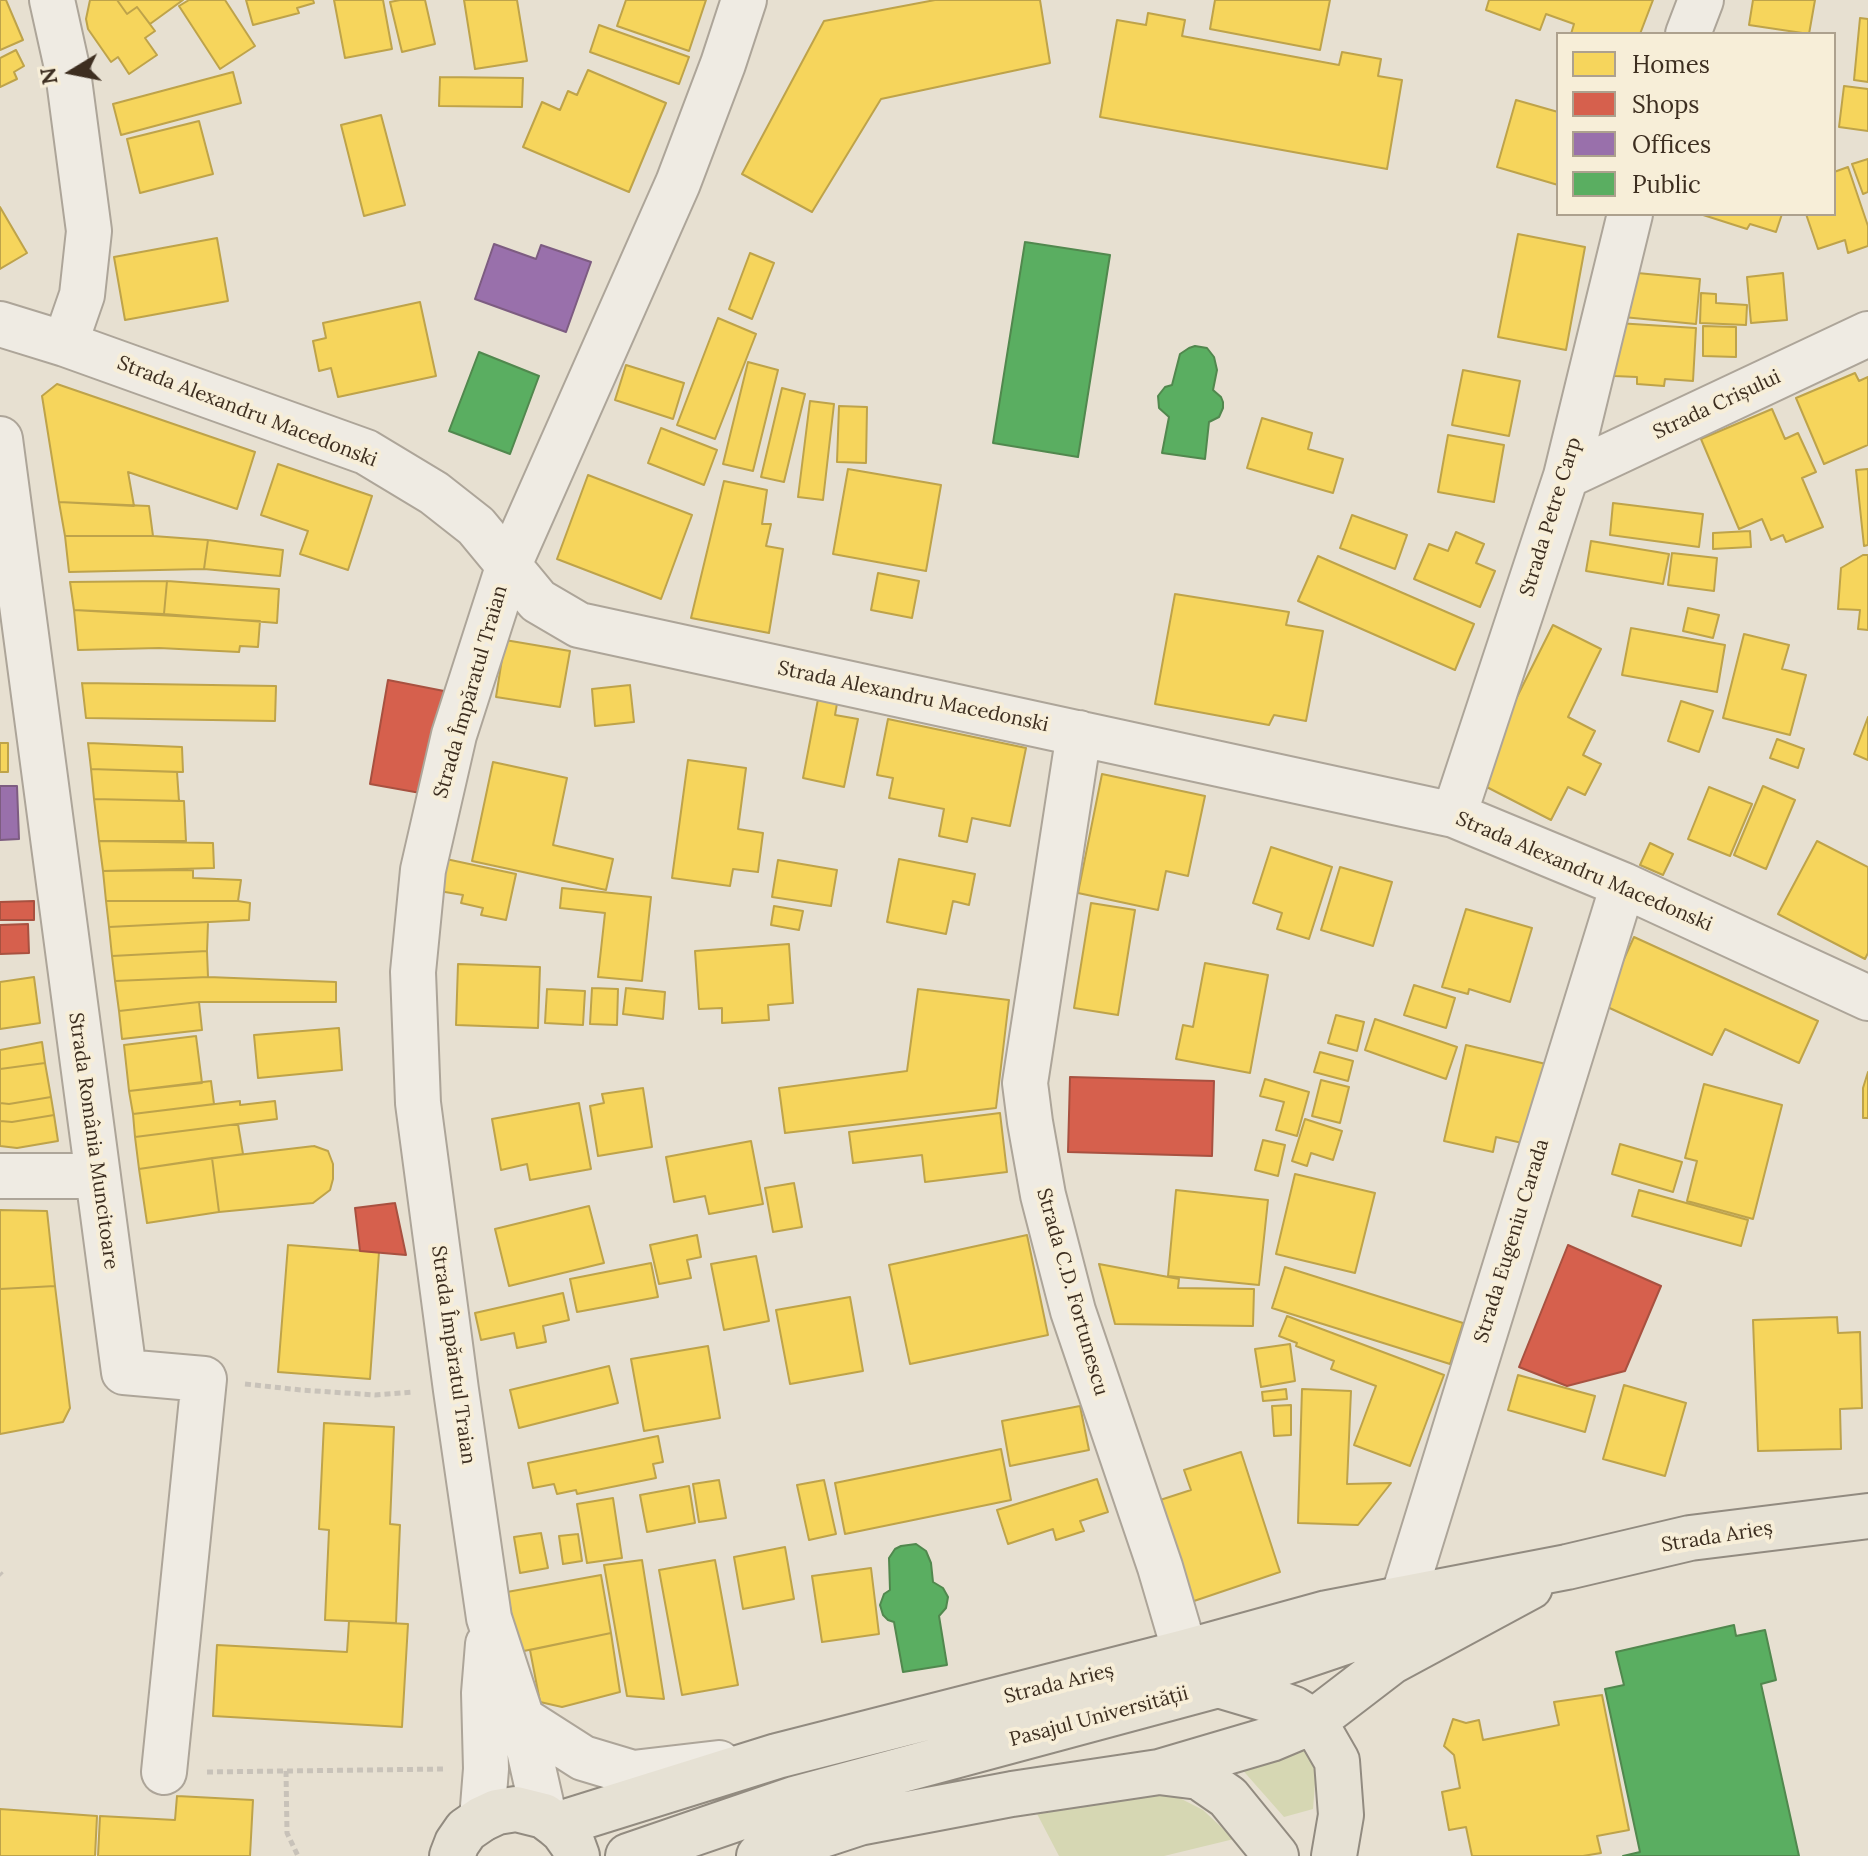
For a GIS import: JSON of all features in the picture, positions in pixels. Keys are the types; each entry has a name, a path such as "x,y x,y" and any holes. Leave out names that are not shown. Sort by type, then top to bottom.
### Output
{"main road":[{"name":"Strada Arieș","path":"559,1832 777,1756 1327,1613 1567,1567 1690,1538 1868,1516"},
{"name":"Strada Arieș","path":"759,1856 859,1823 1012,1794 1159,1772 1271,1739 1314,1721 1391,1662 1567,1567"},
{"name":"Pasajul Universității","path":"628,1856 794,1799 1218,1685 1567,1567"},
{"path":"1218,1685 1283,1705 1314,1721 1337,1761 1341,1815 1334,1856"},
{"path":"1159,1772 1199,1777 1228,1797 1276,1856"},
{"path":"452,1856 466,1830 497,1812 516,1809 559,1832"}],"street":[{"path":"52,0 68,72 89,231 82,295 65,344"},
{"name":"Strada Împăratul Traian","path":"559,1832 489,1618 456,1390 418,1103 413,972 423,870 454,735 508,567 678,183 744,0"},
{"path":"1689,32 1701,0"},
{"name":"Strada Petre Carp","path":"1454,815 1566,476 1630,216"},
{"name":"Strada Alexandru Macedonski","path":"0,324 65,344 366,452 434,493 476,526 538,601 579,625 1454,815 1623,885 1868,998"},
{"name":"Strada Crișului","path":"1566,476 1868,334"},
{"name":"Strada România Muncitoare","path":"0,439 124,1372 204,1379"},
{"name":"Strada C.D. Fortunescu","path":"1079,733 1025,1083 1043,1195 1073,1311 1160,1567 1185,1652"},
{"name":"Strada Eugeniu Carada","path":"1403,1598 1623,885"},
{"path":"0,1176 98,1176"},
{"path":"164,1772 204,1379"},
{"name":"Strada Împăratul Traian","path":"482,1819 489,1618"},
{"path":"522,1719 583,1758 633,1773 777,1756"}],"path":[{"path":"204,1379 375,1395 456,1390"},
{"path":"164,1772 486,1769"},
{"path":"286,1771 287,1833 298,1856"}],"green space":[{"path":"1306,1740 1312,1748 1316,1771 1313,1809 1284,1817 1239,1766"},
{"path":"1156,1786 1203,1810 1234,1839 1164,1856 1059,1856 1035,1810"}],"building: Homes":[{"path":"0,0 6,0 23,40 0,50"},
{"path":"90,0 117,0 127,14 137,7 155,31 145,38 157,55 129,74 118,57 111,62 88,29 86,19"},
{"path":"117,0 183,0 150,24 137,7 127,14"},
{"path":"189,0 225,0 255,46 220,69 179,6"},
{"path":"246,0 313,0 314,3 297,8 299,13 253,25"},
{"path":"334,0 383,0 392,49 345,58"},
{"path":"425,0 435,44 402,52 390,2"},
{"path":"464,0 517,0 527,61 475,69"},
{"path":"626,0 706,0 689,51 617,26"},
{"path":"935,0 1040,0 1050,63 881,99 812,212 742,174 824,21"},
{"path":"1215,0 1330,0 1320,50 1210,29"},
{"path":"1489,0 1653,0 1641,32 1572,32 1574,24 1546,14 1540,30 1486,10"},
{"path":"1753,0 1815,0 1809,32 1749,25"},
{"path":"1148,13 1185,20 1182,36 1339,65 1342,52 1381,59 1378,76 1402,80 1387,169 1100,117 1117,20 1146,25"},
{"path":"1860,18 1868,19 1868,82 1854,80"},
{"path":"599,25 689,57 679,84 590,52"},
{"path":"16,50 24,66 14,72 17,79 0,87 0,58"},
{"path":"588,70 666,103 629,192 523,147 542,102 560,110 568,91 577,95"},
{"path":"233,72 241,103 121,135 113,104"},
{"path":"440,77 523,78 522,107 439,106"},
{"path":"1844,86 1868,89 1868,131 1839,127"},
{"path":"1516,100 1556,111 1556,184 1497,167"},
{"path":"381,115 405,205 364,216 341,125"},
{"path":"199,121 213,174 140,193 127,139"},
{"path":"1868,159 1868,192 1863,194 1852,164"},
{"path":"1848,167 1868,226 1868,246 1848,253 1845,240 1818,249 1807,216 1836,216 1836,171"},
{"path":"0,207 27,253 0,269"},
{"path":"1706,216 1781,216 1776,232 1750,224 1747,229"},
{"path":"1518,234 1585,247 1566,350 1498,337"},
{"path":"217,238 228,301 125,320 114,257"},
{"path":"750,253 774,263 752,319 729,309"},
{"path":"1627,272 1700,279 1696,324 1623,317"},
{"path":"1783,273 1787,320 1751,323 1747,277"},
{"path":"1701,293 1716,294 1716,303 1747,305 1746,325 1700,323"},
{"path":"420,302 436,376 338,397 331,368 319,371 313,341 326,338 323,323"},
{"path":"718,318 756,334 715,439 677,425"},
{"path":"1617,323 1696,328 1693,381 1665,379 1664,386 1637,384 1637,377 1614,376"},
{"path":"1703,326 1736,327 1736,357 1703,356"},
{"path":"748,362 778,370 753,471 723,464"},
{"path":"626,365 684,383 673,419 615,400"},
{"path":"1463,370 1520,381 1509,436 1452,425"},
{"path":"1855,373 1859,381 1868,377 1868,445 1824,464 1796,398"},
{"path":"57,384 255,452 237,509 128,472 134,506 59,502 42,396"},
{"path":"782,388 805,394 784,482 761,477"},
{"path":"810,401 834,404 823,500 798,497"},
{"path":"839,406 867,407 866,463 837,462"},
{"path":"1772,409 1785,439 1798,433 1816,472 1802,478 1823,527 1786,542 1783,535 1771,540 1762,519 1739,529 1701,439"},
{"path":"1262,418 1312,433 1308,449 1343,459 1333,493 1247,468"},
{"path":"661,428 717,450 704,485 648,463"},
{"path":"1448,435 1504,445 1494,502 1438,492"},
{"path":"278,464 372,496 348,570 300,554 308,531 261,515"},
{"path":"848,469 941,485 926,571 833,554"},
{"path":"1868,469 1868,545 1864,546 1856,470"},
{"path":"588,475 692,515 661,599 557,559"},
{"path":"724,481 767,490 762,524 771,524 766,546 783,549 769,633 691,618"},
{"path":"59,502 149,506 153,536 65,536"},
{"path":"1613,503 1703,514 1699,547 1610,535"},
{"path":"1352,515 1407,535 1395,569 1340,548"},
{"path":"1750,531 1751,547 1713,549 1713,533"},
{"path":"1456,532 1484,544 1476,563 1495,571 1480,607 1414,579 1429,544 1448,551"},
{"path":"65,536 153,536 208,540 204,569 69,572"},
{"path":"208,540 283,550 280,576 204,569"},
{"path":"1591,541 1669,554 1663,584 1586,571"},
{"path":"1672,553 1717,558 1714,591 1668,585"},
{"path":"1868,555 1868,630 1858,629 1860,610 1838,609 1841,568"},
{"path":"1318,556 1474,624 1455,670 1298,601"},
{"path":"878,573 919,581 912,618 871,610"},
{"path":"167,581 279,589 277,623 164,614"},
{"path":"167,581 164,614 74,610 70,582"},
{"path":"1175,594 1289,612 1286,625 1323,631 1306,721 1274,715 1269,725 1155,704"},
{"path":"1688,608 1719,615 1713,638 1683,631"},
{"path":"74,610 260,621 258,647 240,646 239,652 159,648 78,650"},
{"path":"1553,625 1601,649 1568,717 1595,731 1583,755 1601,764 1585,795 1568,787 1551,820 1475,781"},
{"path":"1631,628 1725,645 1717,692 1622,675"},
{"path":"1744,634 1789,645 1782,669 1806,675 1790,735 1723,718"},
{"path":"505,640 570,651 560,707 496,697"},
{"path":"82,683 276,686 275,721 86,718"},
{"path":"630,685 634,722 595,726 592,689"},
{"path":"819,694 838,698 835,715 858,719 844,787 803,778"},
{"path":"1681,701 1713,711 1699,752 1668,741"},
{"path":"1868,717 1868,760 1854,754"},
{"path":"888,719 1026,748 1010,826 972,818 967,842 939,836 944,809 889,798 893,778 877,775"},
{"path":"1777,739 1804,749 1798,768 1770,758"},
{"path":"0,743 8,743 8,772 0,772"},
{"path":"88,743 182,747 183,772 91,769"},
{"path":"688,760 746,768 738,829 763,833 758,872 733,869 730,886 672,878"},
{"path":"493,762 567,778 553,845 613,859 606,890 472,861"},
{"path":"91,769 177,772 179,801 94,799"},
{"path":"1102,774 1205,796 1188,876 1166,871 1158,910 1078,893"},
{"path":"1763,786 1795,800 1766,869 1734,855"},
{"path":"1709,787 1752,804 1730,856 1688,839"},
{"path":"94,799 184,801 186,841 99,841"},
{"path":"99,841 213,843 214,868 103,871"},
{"path":"1817,841 1868,867 1868,953 1865,959 1778,914"},
{"path":"1650,843 1673,854 1663,875 1640,865"},
{"path":"1271,847 1332,867 1309,939 1277,929 1282,913 1253,903"},
{"path":"446,859 516,874 506,920 481,915 483,908 461,903 463,895 439,891"},
{"path":"899,859 975,874 969,905 953,901 946,934 887,922"},
{"path":"778,860 837,870 831,906 772,897"},
{"path":"1340,867 1392,882 1373,946 1321,930"},
{"path":"193,870 193,878 241,880 238,901 106,901 103,871"},
{"path":"562,888 651,897 642,981 598,977 605,913 560,908"},
{"path":"106,901 238,901 250,903 249,920 109,927"},
{"path":"1091,903 1135,910 1118,1015 1074,1008"},
{"path":"774,906 803,911 799,930 771,925"},
{"path":"1466,909 1532,928 1510,1002 1469,989 1468,994 1442,987"},
{"path":"208,922 207,951 112,956 109,927"},
{"path":"1634,937 1818,1021 1799,1063 1725,1029 1712,1055 1603,1005"},
{"path":"789,944 793,1003 768,1005 769,1020 722,1023 722,1008 699,1009 695,951"},
{"path":"207,951 208,977 115,981 112,956"},
{"path":"1205,963 1268,975 1250,1073 1176,1059 1183,1025 1193,1027"},
{"path":"458,964 540,967 538,1028 456,1025"},
{"path":"34,977 40,1023 0,1029 0,982"},
{"path":"208,977 336,982 336,1002 199,1002 119,1011 115,981"},
{"path":"1414,985 1455,998 1446,1028 1404,1015"},
{"path":"592,988 618,989 617,1025 590,1024"},
{"path":"626,988 665,992 663,1019 623,1014"},
{"path":"547,989 585,991 583,1025 545,1023"},
{"path":"918,989 1009,1000 996,1108 785,1133 779,1088 907,1071"},
{"path":"199,1002 202,1030 122,1039 119,1011"},
{"path":"1336,1015 1364,1022 1357,1051 1328,1043"},
{"path":"1375,1019 1457,1047 1446,1079 1365,1050"},
{"path":"339,1028 342,1070 258,1078 254,1035"},
{"path":"196,1036 202,1083 129,1091 124,1045"},
{"path":"42,1042 45,1063 0,1069 0,1050"},
{"path":"1466,1045 1550,1065 1531,1145 1496,1137 1493,1152 1444,1141"},
{"path":"1320,1052 1353,1061 1348,1081 1314,1072"},
{"path":"45,1063 51,1097 0,1103 0,1069"},
{"path":"1868,1072 1868,1118 1863,1118 1863,1088"},
{"path":"1265,1079 1309,1092 1297,1136 1276,1130 1284,1102 1260,1096"},
{"path":"1321,1080 1349,1087 1340,1123 1312,1116"},
{"path":"211,1081 214,1104 133,1114 129,1091"},
{"path":"1704,1084 1782,1105 1753,1219 1687,1201 1697,1161 1685,1158"},
{"path":"643,1088 652,1147 598,1156 590,1106 604,1103 602,1094"},
{"path":"51,1097 54,1115 0,1121 0,1103"},
{"path":"240,1101 240,1105 275,1101 277,1119 135,1137 133,1114"},
{"path":"579,1103 591,1169 530,1180 527,1164 501,1170 492,1119"},
{"path":"1000,1113 1007,1172 925,1182 922,1155 853,1163 849,1132"},
{"path":"54,1115 58,1141 17,1148 0,1146 0,1121"},
{"path":"1305,1119 1342,1131 1333,1160 1311,1153 1307,1166 1292,1161"},
{"path":"238,1124 243,1154 139,1169 135,1137"},
{"path":"1263,1140 1285,1145 1278,1176 1255,1170"},
{"path":"751,1141 763,1204 709,1214 705,1196 674,1202 666,1157"},
{"path":"1620,1144 1682,1162 1673,1192 1612,1174"},
{"path":"314,1146 328,1151 333,1164 333,1179 330,1190 313,1203 219,1212 212,1158"},
{"path":"212,1158 219,1212 147,1223 139,1169"},
{"path":"1295,1174 1375,1193 1355,1273 1276,1254"},
{"path":"794,1183 802,1227 773,1232 765,1188"},
{"path":"1176,1190 1268,1200 1259,1285 1168,1276"},
{"path":"1639,1190 1748,1220 1741,1246 1632,1216"},
{"path":"589,1206 604,1263 509,1286 495,1229"},
{"path":"0,1210 47,1211 55,1286 0,1289"},
{"path":"697,1235 701,1257 687,1260 691,1278 659,1284 650,1245"},
{"path":"1027,1235 1048,1335 910,1364 889,1265"},
{"path":"288,1245 379,1252 370,1379 278,1372"},
{"path":"756,1256 769,1321 724,1330 711,1264"},
{"path":"651,1263 658,1297 577,1312 570,1279"},
{"path":"1099,1264 1179,1279 1178,1288 1254,1289 1253,1326 1115,1324"},
{"path":"1285,1267 1463,1323 1450,1364 1272,1308"},
{"path":"55,1286 70,1408 63,1422 0,1434 0,1289"},
{"path":"563,1293 569,1320 543,1326 546,1342 517,1348 514,1333 481,1340 475,1313"},
{"path":"850,1297 863,1371 790,1384 776,1310"},
{"path":"1287,1316 1444,1375 1410,1466 1354,1445 1376,1386 1331,1369 1334,1361 1279,1336"},
{"path":"1837,1317 1838,1333 1860,1332 1862,1408 1840,1409 1841,1449 1758,1451 1753,1320"},
{"path":"1290,1344 1295,1381 1261,1387 1255,1349"},
{"path":"708,1346 720,1418 644,1431 631,1359"},
{"path":"609,1366 618,1403 519,1428 510,1390"},
{"path":"1518,1375 1595,1396 1585,1432 1508,1410"},
{"path":"1624,1385 1686,1403 1665,1476 1603,1459"},
{"path":"1286,1389 1287,1399 1263,1401 1262,1392"},
{"path":"1302,1389 1351,1391 1347,1484 1391,1483 1358,1525 1298,1523"},
{"path":"1291,1405 1291,1435 1274,1436 1272,1406"},
{"path":"1080,1406 1089,1450 1010,1466 1002,1421"},
{"path":"324,1423 394,1427 390,1524 400,1525 396,1623 325,1620 329,1530 319,1529"},
{"path":"658,1436 663,1462 653,1464 656,1478 577,1494 576,1490 557,1494 554,1484 533,1488 528,1463"},
{"path":"1001,1449 1011,1500 845,1534 835,1483"},
{"path":"1241,1452 1280,1572 1191,1602 1157,1501 1191,1490 1184,1470"},
{"path":"1097,1479 1108,1512 1080,1521 1084,1531 1056,1540 1053,1529 1008,1544 997,1510"},
{"path":"719,1480 726,1518 699,1522 693,1484"},
{"path":"824,1480 836,1534 809,1540 797,1485"},
{"path":"689,1486 695,1523 647,1532 640,1495"},
{"path":"613,1498 622,1558 587,1563 577,1504"},
{"path":"541,1533 548,1568 520,1573 514,1537"},
{"path":"578,1534 582,1561 563,1564 559,1536"},
{"path":"785,1547 794,1599 743,1609 734,1557"},
{"path":"642,1560 664,1699 627,1696 604,1565"},
{"path":"715,1560 738,1685 682,1695 659,1570"},
{"path":"871,1568 879,1634 822,1642 812,1576"},
{"path":"601,1575 611,1633 519,1652 507,1592"},
{"path":"349,1621 408,1624 402,1727 213,1716 217,1645 347,1652"},
{"path":"611,1633 620,1692 562,1707 540,1702 530,1650"},
{"path":"1602,1695 1629,1830 1597,1836 1601,1853 1583,1856 1472,1856 1466,1827 1449,1830 1442,1792 1460,1788 1454,1755 1444,1746 1453,1719 1466,1723 1479,1720 1483,1740 1559,1725 1554,1702"},
{"path":"177,1796 253,1800 250,1856 98,1856 100,1816 175,1820"},
{"path":"0,1809 97,1816 95,1856 0,1856"}],"building: Shops":[{"path":"388,680 444,691 426,794 370,784"},
{"path":"34,901 34,920 0,920 0,902"},
{"path":"28,924 29,953 0,954 0,925"},
{"path":"1070,1077 1214,1081 1212,1156 1068,1152"},
{"path":"395,1203 406,1255 360,1251 355,1208"},
{"path":"1568,1245 1661,1286 1625,1371 1567,1386 1519,1367"}],"building: Offices":[{"path":"494,244 536,259 541,245 591,262 566,332 475,299"},
{"path":"0,786 17,786 19,839 0,840"}],"building: Public":[{"path":"1025,242 1110,255 1078,457 993,443"},
{"path":"1195,346 1207,348 1214,357 1217,370 1213,390 1223,402 1219,417 1209,422 1205,459 1162,453 1169,417 1159,408 1158,396 1165,387 1172,385 1180,354"},
{"path":"479,352 539,376 510,454 449,431"},
{"path":"916,1544 926,1551 933,1582 943,1588 948,1597 946,1608 939,1616 947,1665 903,1672 894,1622 883,1615 880,1605 884,1594 890,1590 889,1558 895,1549"},
{"path":"1734,1625 1736,1636 1765,1630 1776,1680 1761,1684 1799,1856 1623,1856 1640,1852 1605,1689 1624,1685 1616,1652"}]}
